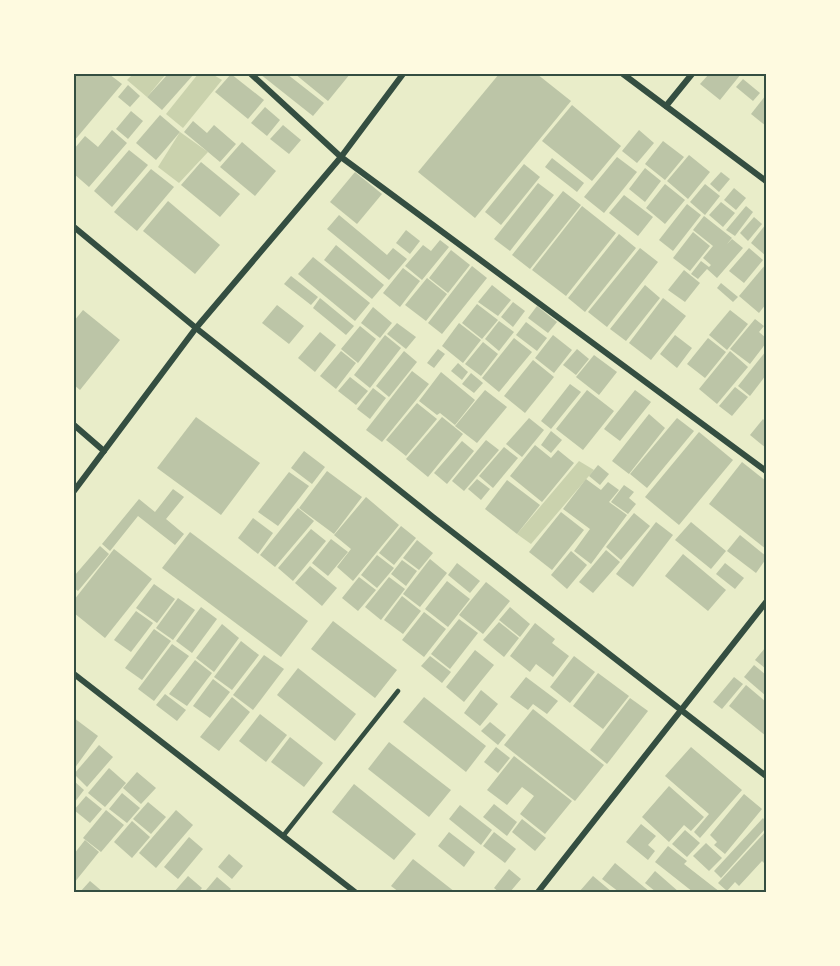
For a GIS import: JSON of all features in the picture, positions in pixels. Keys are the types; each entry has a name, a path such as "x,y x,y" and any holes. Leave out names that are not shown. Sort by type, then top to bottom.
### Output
{"street":[{"path":"251,74 341,157 766,471"},
{"path":"74,491 196,328 341,157 403,74"},
{"path":"623,74 766,181"},
{"path":"666,106 692,74"},
{"path":"74,227 196,328 443,525 766,776"},
{"path":"74,425 104,450"},
{"path":"538,892 766,602"},
{"path":"74,674 355,892"}],"lane":[{"path":"283,836 398,691"}],"green space":[{"path":"133,74 166,74 147,97 127,80"},
{"path":"198,74 212,74 222,80 183,128 166,114"},
{"path":"180,132 208,152 179,183 158,167"},
{"path":"579,461 594,470 531,544 517,534"}],"building":[{"path":"75,74 109,74 122,84 74,141 74,76"},
{"path":"168,74 194,74 162,110 147,97"},
{"path":"231,74 264,100 248,119 215,92"},
{"path":"260,74 287,74 324,103 313,116"},
{"path":"295,74 350,74 328,101"},
{"path":"499,74 537,74 571,101 475,218 418,172"},
{"path":"709,74 741,74 720,100 700,84"},
{"path":"743,79 760,93 753,101 736,87"},
{"path":"128,85 140,96 130,107 118,97"},
{"path":"766,95 766,126 751,114"},
{"path":"572,105 621,146 592,181 542,141"},
{"path":"265,107 280,120 267,136 251,123"},
{"path":"131,111 143,121 128,139 116,129"},
{"path":"160,115 180,132 156,160 136,143"},
{"path":"193,121 207,133 214,125 236,144 220,162 184,132"},
{"path":"283,125 301,140 289,154 270,139"},
{"path":"112,130 127,143 89,187 74,174 74,149 85,136 98,147"},
{"path":"639,130 654,143 637,163 622,151"},
{"path":"663,141 684,157 665,180 645,164"},
{"path":"242,142 276,171 255,196 220,167"},
{"path":"129,150 148,165 112,207 94,191"},
{"path":"689,155 710,172 688,199 667,181"},
{"path":"617,157 637,172 604,213 584,197"},
{"path":"552,158 584,183 577,192 545,167"},
{"path":"201,162 240,194 220,217 181,185"},
{"path":"524,164 540,177 501,225 485,212"},
{"path":"645,168 661,181 645,202 629,189"},
{"path":"151,169 174,187 137,231 114,212"},
{"path":"355,172 382,194 357,224 330,202"},
{"path":"721,172 730,179 719,192 710,184"},
{"path":"538,183 554,195 510,251 494,239"},
{"path":"665,184 685,200 665,224 646,208"},
{"path":"705,184 720,196 705,215 690,202"},
{"path":"734,188 746,198 736,210 724,200"},
{"path":"563,191 581,205 530,269 512,255"},
{"path":"624,195 653,217 638,236 609,213"},
{"path":"168,201 220,245 195,274 143,231"},
{"path":"721,202 735,213 723,227 709,215"},
{"path":"687,204 701,215 673,251 659,240"},
{"path":"582,206 616,233 566,296 532,270"},
{"path":"746,206 753,212 735,236 726,230"},
{"path":"339,215 387,255 393,248 407,259 389,280 327,229"},
{"path":"704,216 732,238 727,244 732,239 743,248 717,278 707,269 698,279 691,274 701,261 709,267 711,265 703,258 713,246 693,230"},
{"path":"754,217 762,224 748,241 740,233"},
{"path":"766,224 766,256 751,243"},
{"path":"406,230 420,241 410,254 396,243"},
{"path":"693,232 710,246 690,271 673,258"},
{"path":"619,234 636,248 585,312 568,298"},
{"path":"440,240 449,247 422,280 405,266 423,245 431,251"},
{"path":"336,245 384,285 372,299 324,260"},
{"path":"640,248 658,262 607,327 588,312"},
{"path":"749,248 763,260 744,283 729,271"},
{"path":"451,250 470,265 448,293 429,278"},
{"path":"313,257 370,303 355,321 298,274"},
{"path":"766,264 766,304 759,313 739,296"},
{"path":"472,266 487,278 442,334 428,323"},
{"path":"403,268 420,281 400,307 383,293"},
{"path":"684,270 700,283 685,302 668,290"},
{"path":"291,276 318,297 311,305 284,284"},
{"path":"427,278 447,294 426,321 405,305"},
{"path":"721,283 738,297 733,302 717,288"},
{"path":"492,285 511,300 498,316 478,302"},
{"path":"645,285 660,298 626,341 610,329"},
{"path":"320,298 354,326 346,335 313,308"},
{"path":"663,298 686,316 651,360 629,343"},
{"path":"513,302 525,311 513,327 501,317"},
{"path":"477,304 498,320 482,339 462,323"},
{"path":"277,305 304,326 289,344 262,323"},
{"path":"537,306 557,322 548,333 528,318"},
{"path":"373,307 392,323 380,338 361,323"},
{"path":"83,310 120,340 80,390 74,385 74,321"},
{"path":"730,310 748,324 727,350 709,335"},
{"path":"755,319 764,326 759,332 766,338 766,343 750,364 730,349"},
{"path":"499,321 514,332 499,351 485,339"},
{"path":"526,322 547,338 537,351 516,335"},
{"path":"397,323 416,337 406,349 387,334"},
{"path":"459,323 481,340 463,363 442,346"},
{"path":"360,326 376,339 358,363 341,349"},
{"path":"320,332 336,345 315,372 298,358"},
{"path":"385,335 401,348 370,388 354,375"},
{"path":"553,335 572,350 554,373 535,358"},
{"path":"675,335 692,348 677,368 660,354"},
{"path":"514,338 532,352 499,392 482,378"},
{"path":"708,338 726,352 705,378 687,364"},
{"path":"483,342 498,354 481,376 465,364"},
{"path":"438,349 445,354 434,368 427,363"},
{"path":"577,349 589,359 576,375 563,365"},
{"path":"341,351 356,363 336,389 320,376"},
{"path":"404,351 417,362 389,397 376,386"},
{"path":"730,351 748,367 717,404 699,389"},
{"path":"766,351 766,375 750,396 738,386"},
{"path":"594,355 617,372 599,395 576,377"},
{"path":"533,360 554,377 525,413 504,396"},
{"path":"458,363 468,372 462,380 451,371"},
{"path":"412,371 429,384 382,442 366,430"},
{"path":"441,372 475,400 455,425 419,401"},
{"path":"471,373 483,383 474,393 462,384"},
{"path":"350,377 368,391 356,405 338,391"},
{"path":"570,384 581,392 551,429 541,421"},
{"path":"735,387 748,397 732,416 719,406"},
{"path":"373,388 386,398 370,419 357,409"},
{"path":"485,390 507,407 477,443 455,426"},
{"path":"587,390 614,411 583,450 556,429"},
{"path":"635,390 651,402 620,441 604,429"},
{"path":"417,403 437,419 406,456 386,440"},
{"path":"649,414 665,428 629,474 612,461"},
{"path":"196,417 260,463 221,515 157,468"},
{"path":"442,417 463,434 428,477 406,459"},
{"path":"529,418 544,430 522,457 506,444"},
{"path":"677,418 694,431 647,488 630,474"},
{"path":"763,419 766,422 766,448 750,435"},
{"path":"551,431 562,440 551,453 541,445"},
{"path":"699,432 733,460 679,525 645,497"},
{"path":"486,440 499,450 464,491 452,481"},
{"path":"462,441 474,451 447,484 434,473"},
{"path":"535,445 551,458 558,450 574,463 542,502 510,476"},
{"path":"504,447 518,458 493,488 479,476"},
{"path":"304,451 325,467 312,484 291,468"},
{"path":"742,462 766,481 766,549 709,504"},
{"path":"598,465 609,474 600,485 589,476"},
{"path":"327,471 362,497 334,534 299,508"},
{"path":"289,472 309,486 278,526 258,512"},
{"path":"477,479 490,489 481,500 468,489"},
{"path":"586,479 601,490 608,482 619,490 609,502 627,515 591,564 574,551 590,529 563,509"},
{"path":"507,480 540,505 517,534 485,509"},
{"path":"624,485 634,492 629,498 636,504 628,514 611,502"},
{"path":"173,489 184,497 166,519 184,534 175,545 138,516 110,551 102,544 139,499 155,512"},
{"path":"366,497 399,525 353,581 337,567 351,549 334,535"},
{"path":"298,508 314,521 275,567 260,555"},
{"path":"561,512 584,530 552,570 529,552"},
{"path":"634,513 650,526 621,560 606,547"},
{"path":"253,518 273,533 258,554 238,538"},
{"path":"656,522 673,535 633,587 616,574"},
{"path":"691,522 726,551 711,569 675,540"},
{"path":"401,526 416,538 394,565 379,553"},
{"path":"311,529 326,541 293,581 278,568"},
{"path":"190,532 308,621 281,657 162,568"},
{"path":"740,535 766,556 756,573 727,551"},
{"path":"331,539 348,552 328,576 312,563"},
{"path":"417,540 433,553 419,570 403,558"},
{"path":"100,546 109,554 78,591 74,588 74,574"},
{"path":"114,549 152,579 105,638 74,613 74,600"},
{"path":"606,550 620,562 593,593 579,582"},
{"path":"571,551 587,565 567,589 551,575"},
{"path":"683,554 726,590 708,611 665,576"},
{"path":"377,555 394,568 377,588 361,575"},
{"path":"430,559 447,573 420,607 403,594"},
{"path":"402,560 417,571 406,586 391,574"},
{"path":"457,563 480,581 470,593 448,575"},
{"path":"725,563 744,578 735,589 716,574"},
{"path":"310,566 337,588 322,606 295,583"},
{"path":"359,577 376,590 358,611 342,598"},
{"path":"389,577 405,589 381,620 365,607"},
{"path":"447,581 470,599 448,627 425,609"},
{"path":"486,582 510,601 483,634 459,615"},
{"path":"154,584 175,599 157,623 136,608"},
{"path":"402,596 421,611 403,634 384,620"},
{"path":"178,598 195,610 173,640 156,628"},
{"path":"201,607 217,619 192,653 176,641"},
{"path":"510,607 530,624 520,637 499,620"},
{"path":"136,611 153,623 131,652 114,640"},
{"path":"424,612 446,629 424,657 402,640"},
{"path":"459,619 478,633 450,669 431,654"},
{"path":"333,621 397,670 375,698 311,649"},
{"path":"499,622 519,638 504,657 483,640"},
{"path":"535,623 555,639 552,643 569,656 553,677 536,664 530,672 510,656"},
{"path":"222,624 239,638 214,672 196,658"},
{"path":"154,629 171,641 142,680 125,668"},
{"path":"241,641 259,655 232,690 214,677"},
{"path":"172,644 189,656 154,701 138,689"},
{"path":"766,649 766,669 755,660"},
{"path":"475,650 494,665 464,702 446,687"},
{"path":"264,655 284,669 253,710 233,695"},
{"path":"430,656 451,672 442,683 421,666"},
{"path":"574,656 595,672 570,703 550,687"},
{"path":"195,660 212,673 187,706 169,694"},
{"path":"754,665 766,675 766,696 744,677"},
{"path":"298,668 356,714 335,741 277,695"},
{"path":"598,673 629,696 603,729 573,706"},
{"path":"526,677 558,701 547,714 533,704 528,710 510,697"},
{"path":"734,677 743,684 722,709 713,702"},
{"path":"213,679 230,692 210,718 193,706"},
{"path":"746,685 766,702 766,736 729,706"},
{"path":"481,690 498,704 480,726 464,713"},
{"path":"165,694 186,710 177,721 156,705"},
{"path":"232,697 250,712 219,751 200,737"},
{"path":"424,697 486,746 466,772 403,722"},
{"path":"630,698 648,711 607,764 590,750"},
{"path":"533,709 604,765 575,801 504,745"},
{"path":"260,714 287,735 266,762 239,741"},
{"path":"74,718 98,736 74,769"},
{"path":"490,722 506,735 498,745 481,731"},
{"path":"290,737 323,763 304,787 271,762"},
{"path":"389,742 451,790 429,817 368,769"},
{"path":"99,745 113,757 87,787 74,774"},
{"path":"496,747 510,758 498,773 484,762"},
{"path":"691,747 742,790 700,838 694,832 709,814 665,776"},
{"path":"514,756 572,801 545,834 520,814 534,796 522,787 507,805 487,790"},
{"path":"109,768 126,783 105,807 88,793"},
{"path":"137,772 156,788 141,804 123,788"},
{"path":"74,781 84,790 74,803"},
{"path":"354,784 416,834 394,860 332,812"},
{"path":"669,786 704,817 691,831 684,825 669,842 642,817"},
{"path":"122,793 140,808 127,823 109,809"},
{"path":"744,794 762,809 725,854 714,845 717,842 710,835"},
{"path":"86,796 102,809 90,823 74,810"},
{"path":"148,802 166,817 151,834 133,819"},
{"path":"494,804 517,822 507,836 483,817"},
{"path":"460,805 492,830 481,845 449,819"},
{"path":"106,810 124,825 101,852 83,838"},
{"path":"176,810 193,825 156,868 139,853"},
{"path":"763,818 766,828 721,878 714,871"},
{"path":"522,819 546,838 535,851 512,832"},
{"path":"132,821 150,837 132,858 114,842"},
{"path":"641,824 656,836 648,845 655,851 648,860 626,842"},
{"path":"685,830 700,843 687,857 672,844"},
{"path":"766,831 766,865 762,861 739,886 735,882 727,891 718,883"},
{"path":"449,832 475,852 464,867 438,846"},
{"path":"494,832 516,849 505,863 483,846"},
{"path":"189,837 203,849 178,879 164,867"},
{"path":"85,840 99,852 74,883 74,854"},
{"path":"706,843 722,858 709,871 693,856"},
{"path":"668,846 687,861 684,864 720,892 693,892 655,862"},
{"path":"229,854 243,866 232,879 218,867"},
{"path":"413,859 455,892 399,892 391,886"},
{"path":"615,863 650,892 619,892 602,879"},
{"path":"509,869 521,879 510,892 499,892 494,888"},
{"path":"655,871 679,892 656,892 645,883"},
{"path":"188,876 202,888 199,892 174,892"},
{"path":"593,876 612,892 579,892"},
{"path":"217,877 231,889 228,892 206,890"},
{"path":"90,881 103,892 80,892"}]}
